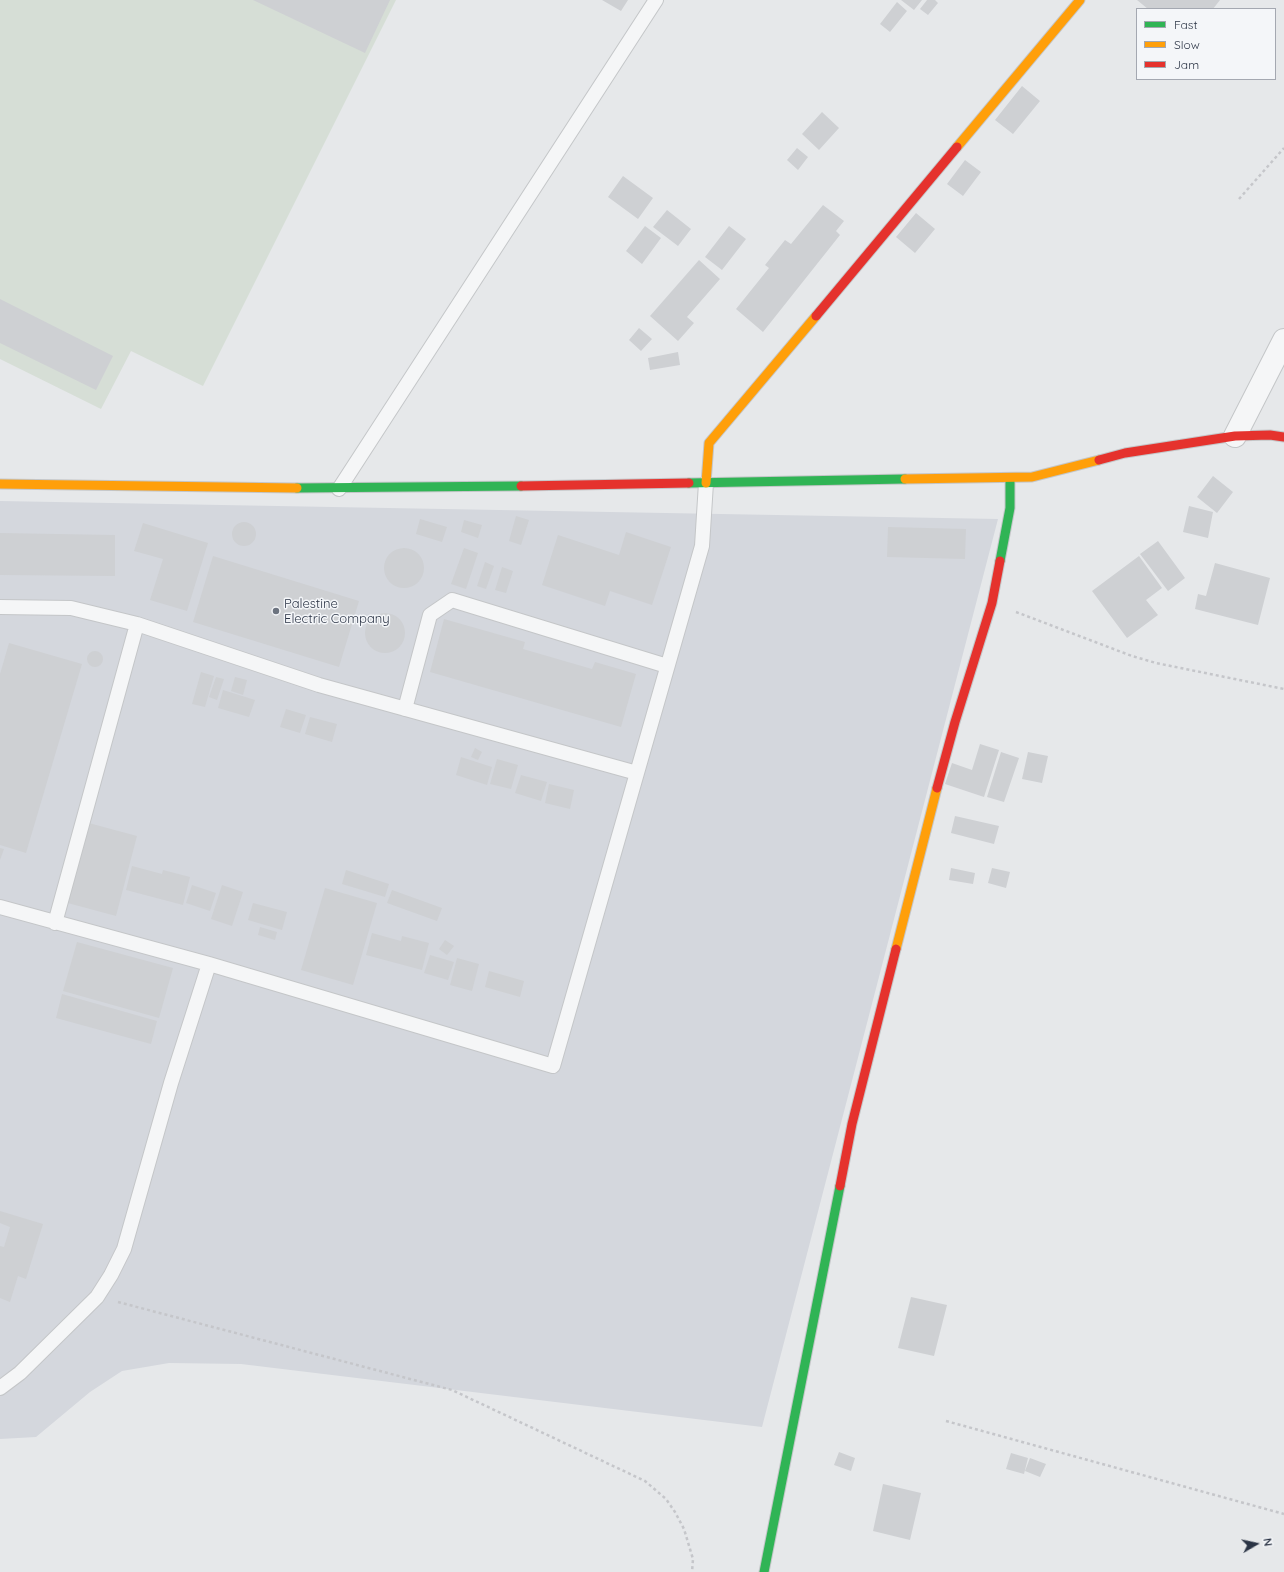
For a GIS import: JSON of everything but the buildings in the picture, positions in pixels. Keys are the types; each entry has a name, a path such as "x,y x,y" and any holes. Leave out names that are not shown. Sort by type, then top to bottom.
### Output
{"street":[{"path":"706,483 709,443 1080,0"},
{"path":"1235,436 1284,340"},
{"path":"0,484 339,489 1010,478 1032,477 1125,454 1235,436 1270,435 1284,437"},
{"path":"764,1572 852,1124 920,852 955,722 992,603 1010,508 1010,478"}],"lane":[{"path":"339,489 656,0"},
{"path":"0,907 209,964 553,1066 702,546 706,483"},
{"path":"405,709 430,616 452,600 667,666"},
{"path":"0,607 72,608 137,624 319,685 637,773"},
{"path":"55,923 137,624"},
{"path":"0,1388 20,1373 97,1297 111,1275 124,1249 171,1083 209,964"}],"path":[{"path":"1239,199 1284,148"},
{"path":"992,603 1132,656 1156,663 1284,689"},
{"path":"97,1297 452,1390 645,1480 666,1499 684,1529 693,1559 692,1572"},
{"path":"946,1421 1284,1514"}],"shaded area":[{"path":"0,0 396,0 203,386 131,351 101,409 0,359"},
{"path":"0,501 998,519 762,1427 241,1364 169,1363 122,1371 90,1392 36,1437 0,1439"}],"traffic: fast":[{"path":"1000,561 1010,508 1010,478"},
{"path":"689,483 905,479"},
{"path":"297,488 521,486"},
{"path":"764,1572 840,1186"}],"traffic: slow":[{"path":"957,147 1080,0"},
{"path":"706,483 709,443 816,316"},
{"path":"905,479 1032,477 1099,460"},
{"path":"0,484 297,488"},
{"path":"896,949 937,788"}],"traffic: jam":[{"path":"816,316 957,147"},
{"path":"1099,460 1125,453 1235,436 1270,435 1284,437"},
{"path":"521,486 689,483"},
{"path":"937,788 955,722 992,603 1000,561"},
{"path":"840,1186 852,1124 896,949"}],"place":[{"name":"Palestine Electric Company","path":"276,611"}]}
